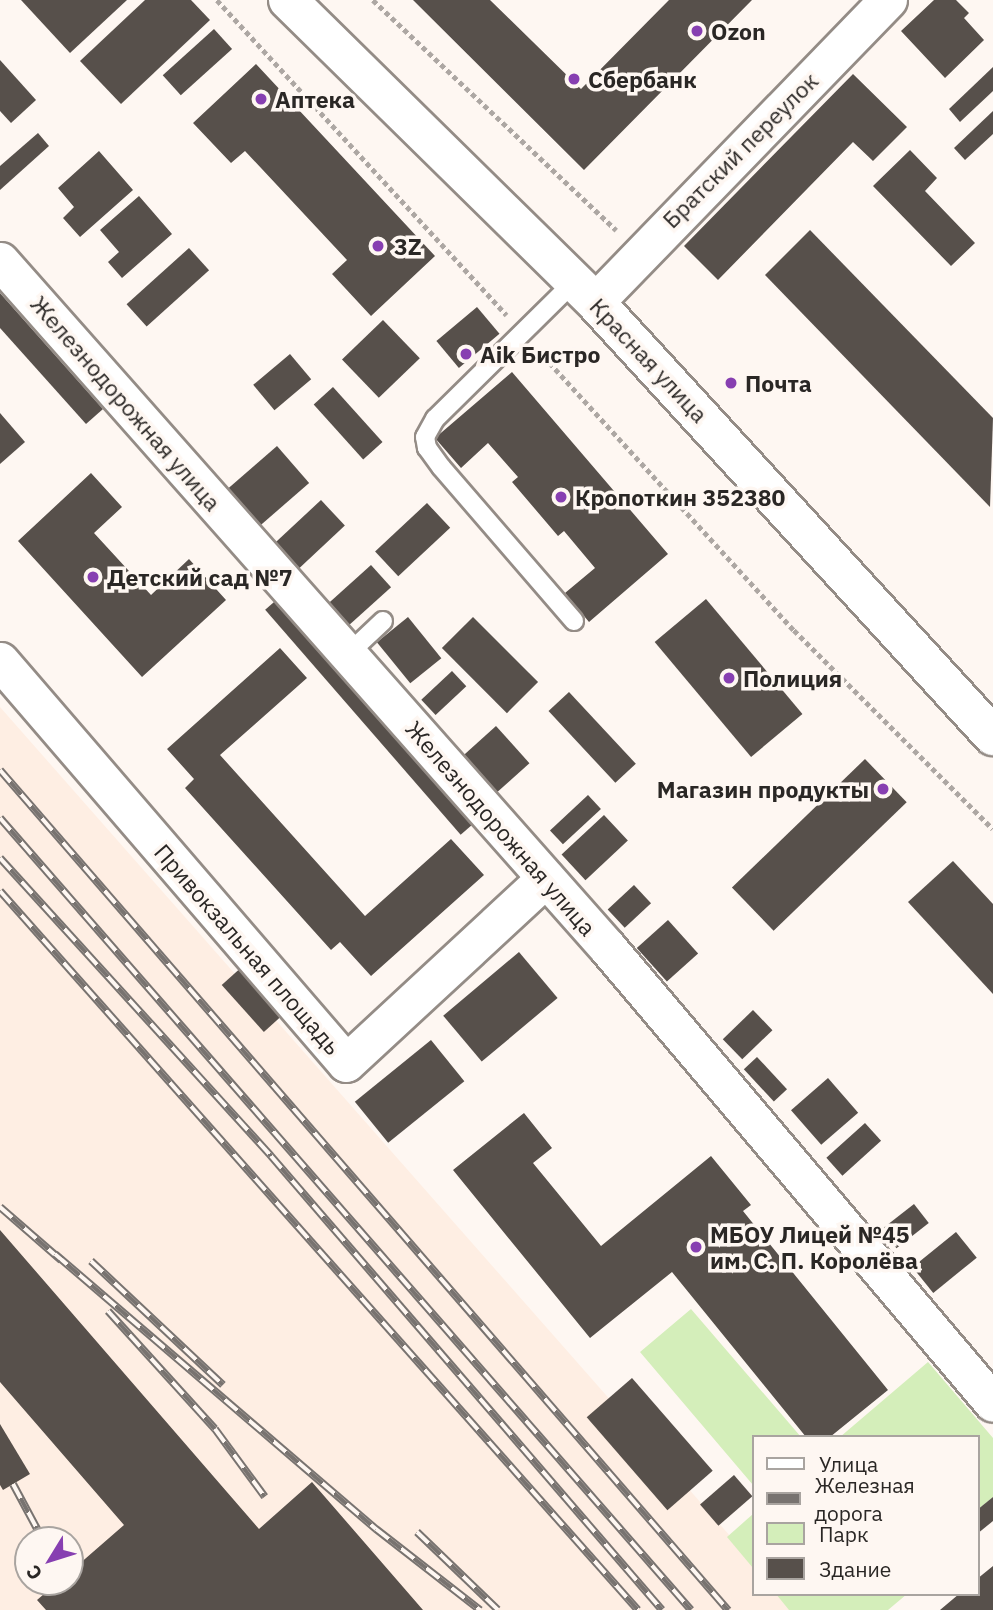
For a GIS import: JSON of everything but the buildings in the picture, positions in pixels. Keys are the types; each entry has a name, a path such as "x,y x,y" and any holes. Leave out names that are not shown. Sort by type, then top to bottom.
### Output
{"main road":[{"name":"Красная улица","path":"289,0 585,292 993,736"}],"street":[{"name":"Братский переулок","path":"585,292 640,252 888,0"},
{"name":"Железнодорожная улица","path":"0,261 546,878 993,1403"},
{"name":"Привокзальная площадь","path":"0,661 346,1063 546,878"}],"lane":[{"path":"574,621 427,448 425,437 435,419 523,333 585,292"},
{"path":"348,654 383,621"}],"path":[{"path":"217,0 794,630 993,830"},
{"path":"373,0 640,252"}],"shaded area":[{"path":"0,707 752,1561 752,1596 786,1596 796,1610 0,1610"}],"green space":[{"path":"691,1309 799,1435 752,1435 752,1484 640,1352"},
{"path":"928,1362 993,1438 993,1497 979,1508 979,1435 842,1435"},
{"path":"752,1515 752,1567 727,1537"},
{"path":"778,1596 905,1596 888,1610 789,1610"}],"railway":[{"path":"0,770 728,1610"},
{"path":"0,818 691,1610"},
{"path":"0,858 271,1156 662,1610"},
{"path":"0,891 638,1610"},
{"path":"0,1207 61,1260"},
{"path":"55,1254 376,1529 480,1610"},
{"path":"91,1261 223,1385"},
{"path":"108,1311 215,1429 265,1497"},
{"path":"13,1484 36,1526"},
{"path":"417,1532 498,1610"}],"place":[{"name":"Ozon","path":"697,31"},
{"name":"Сбербанк","path":"574,79"},
{"name":"Аптека","path":"261,99"},
{"name":"3Z","path":"378,246"},
{"name":"Aik Бистро","path":"466,354"},
{"name":"Почта","path":"731,383"},
{"name":"Кропоткин 352380","path":"561,497"},
{"name":"Детский сад №7","path":"93,577"},
{"name":"Полиция","path":"729,678"},
{"name":"Магазин продукты","path":"883,789"},
{"name":"МБОУ Лицей №45 им. С. П. Королёва","path":"696,1247"}]}
